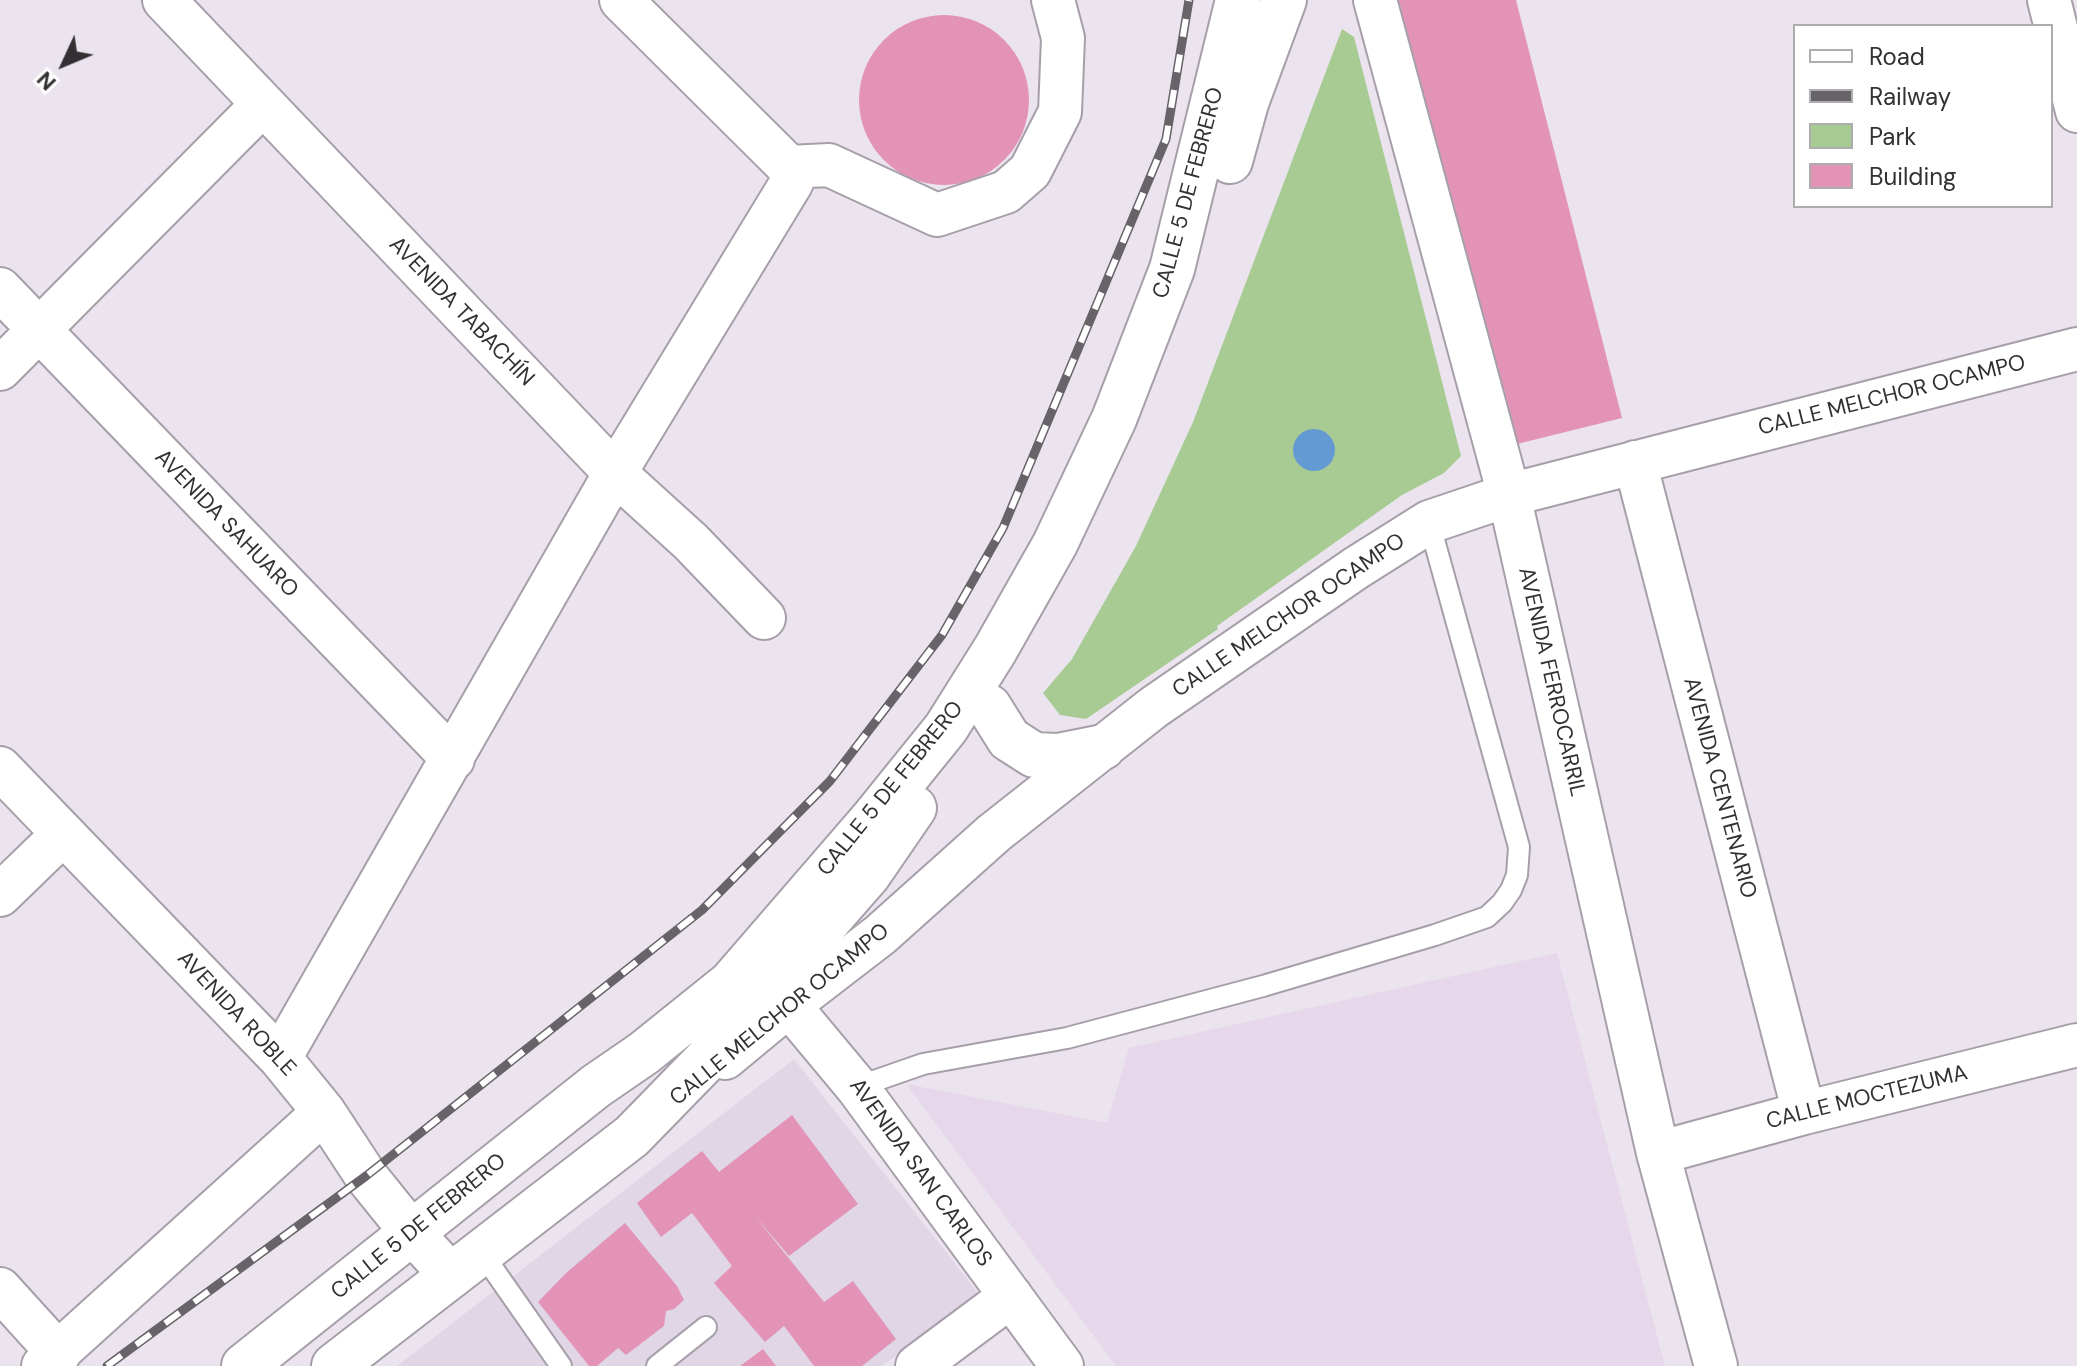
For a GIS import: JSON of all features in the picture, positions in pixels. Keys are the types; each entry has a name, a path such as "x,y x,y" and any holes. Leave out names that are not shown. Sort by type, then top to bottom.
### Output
{"main road":[{"name":"CALLE 5 DE FEBRERO","path":"244,1366 731,983 871,821 946,728 995,650 1055,544 1114,419 1172,269 1238,0"},
{"name":"CALLE 5 DE FEBRERO","path":"334,1366 632,1136 707,1059 780,994 989,707 1096,523 1133,437 1198,277 1246,103 1284,0"},
{"path":"989,707 1009,739 1034,755 1058,756 1103,747"}],"street":[{"name":"AVENIDA TABACHÍN","path":"164,0 615,473 691,542 764,618"},
{"path":"280,1058 615,473 792,182 789,167 621,0"},
{"path":"789,167 829,165 937,215 1006,192 1030,171 1060,112 1063,38 1053,0"},
{"name":"AVENIDA FERROCARRIL","path":"1375,0 1509,495 1658,1153 1716,1366"},
{"path":"2049,0 2077,111"},
{"path":"0,369 263,104"},
{"name":"AVENIDA SAHUARO","path":"0,289 453,759"},
{"name":"CALLE MELCHOR OCAMPO","path":"780,994 880,935 994,833 1154,707 1356,568 1429,522 1509,495 2077,349"},
{"name":"AVENIDA CENTENARIO","path":"1635,462 1804,1113"},
{"name":"AVENIDA ROBLE","path":"0,768 280,1058 324,1112 366,1176 412,1233 467,1264"},
{"path":"0,895 63,834"},
{"name":"AVENIDA SAN CARLOS","path":"780,994 857,1087 1062,1366"},
{"name":"CALLE MOCTEZUMA","path":"1658,1153 2077,1045"},
{"path":"0,1289 51,1360 324,1112"},
{"path":"917,1366 1011,1296"}],"lane":[{"path":"857,1087 923,1064 1067,1038 1263,986 1487,917 1502,903 1517,875 1519,847 1429,522"},
{"path":"467,1264 561,1366"},
{"path":"657,1366 706,1327"}],"shaded area":[{"path":"1557,953 1665,1366 1116,1366 906,1084 1107,1123 1129,1048"},
{"path":"794,1059 979,1294 882,1366 397,1366"}],"green space":[{"path":"1342,29 1354,37 1461,456 1444,473 1402,495 1217,626 1218,629 1086,719 1060,715 1043,693 1072,659 1136,546 1193,422"}],"water":[{"path":"1314,429 1329,435 1335,450 1329,465 1314,471 1299,465 1293,450 1299,435"}],"building":[{"path":"1396,0 1516,0 1622,418 1509,446"},
{"path":"944,15 976,22 1004,40 1022,68 1029,100 1022,132 1004,160 976,178 944,185 912,178 884,160 866,132 859,100 866,68 884,40 912,22"},
{"path":"792,1115 858,1204 789,1256 754,1215 824,1302 853,1281 896,1339 862,1366 814,1366 784,1326 765,1342 714,1283 732,1266 692,1213 661,1237 637,1203 702,1151 719,1172"},
{"path":"625,1223 677,1286 684,1300 674,1309 666,1311 664,1326 626,1355 618,1348 597,1366 589,1366 538,1302 566,1273"},
{"path":"763,1349 776,1366 740,1366"}],"railway":[{"path":"107,1366 366,1176 702,910 830,781 942,635 1003,528 1166,139 1189,0"}]}
